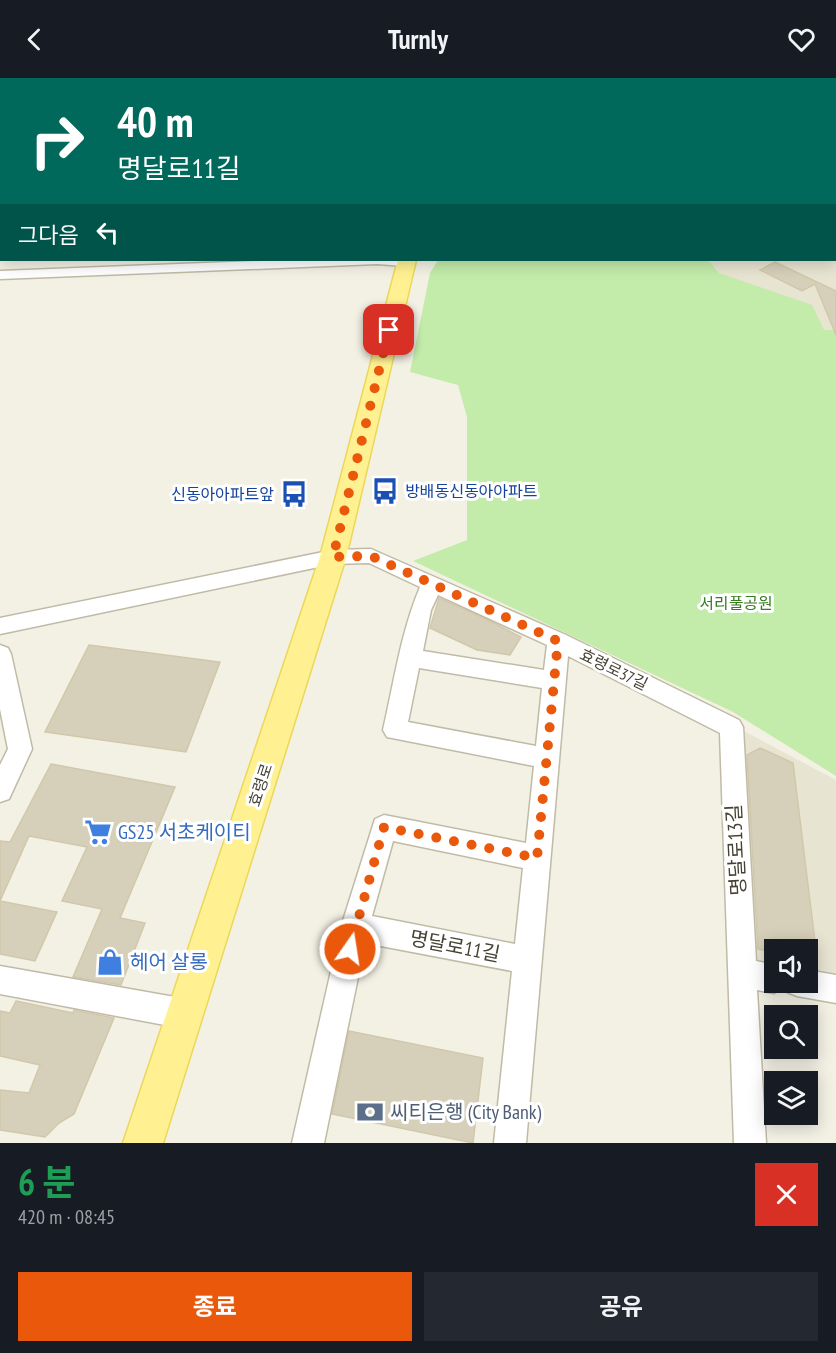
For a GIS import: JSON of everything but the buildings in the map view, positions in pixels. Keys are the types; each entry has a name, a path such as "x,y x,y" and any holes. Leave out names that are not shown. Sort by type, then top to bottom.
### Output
{"main road":[{"name":"효령로","path":"143,1143 333,557 406,261"}],"street":[{"path":"0,274 205,263 320,261"},
{"name":"효령로37길","path":"333,557 371,556 558,641 731,727"},
{"path":"0,626 333,557"},
{"path":"432,584 421,610 395,730 546,758"},
{"path":"510,1143 558,641"},
{"path":"0,654 20,749 0,791"},
{"path":"410,658 554,681"},
{"name":"명달로13길","path":"731,727 750,1143"},
{"path":"308,1143 355,927 384,827 537,858"},
{"name":"명달로11길","path":"355,927 528,960"},
{"path":"742,973 764,977"},
{"path":"0,980 186,1014"},
{"path":"818,986 836,989"}],"shaded area":[{"path":"698,261 836,261 836,336 790,315"},
{"path":"738,728 836,780 836,980 818,977 818,939 764,939 764,968 750,966"}],"green space":[{"name":"서리풀공원","path":"437,261 709,261 719,273 812,305 824,330 836,330 836,776 733,712 413,561 467,540 467,417 458,385 410,372 430,273"}],"place":[{"name":"방배동신동아아파트","path":"385,491"},
{"name":"신동아아파트앞","path":"294,494"},
{"name":"GS25 서초케이티","path":"98,832"},
{"name":"헤어 살롱","path":"110,962"},
{"name":"씨티은행 (City Bank)","path":"370,1112"}],"route":[{"path":"350,949 384,827 537,858 558,641 371,556 333,557 389,330"}]}
